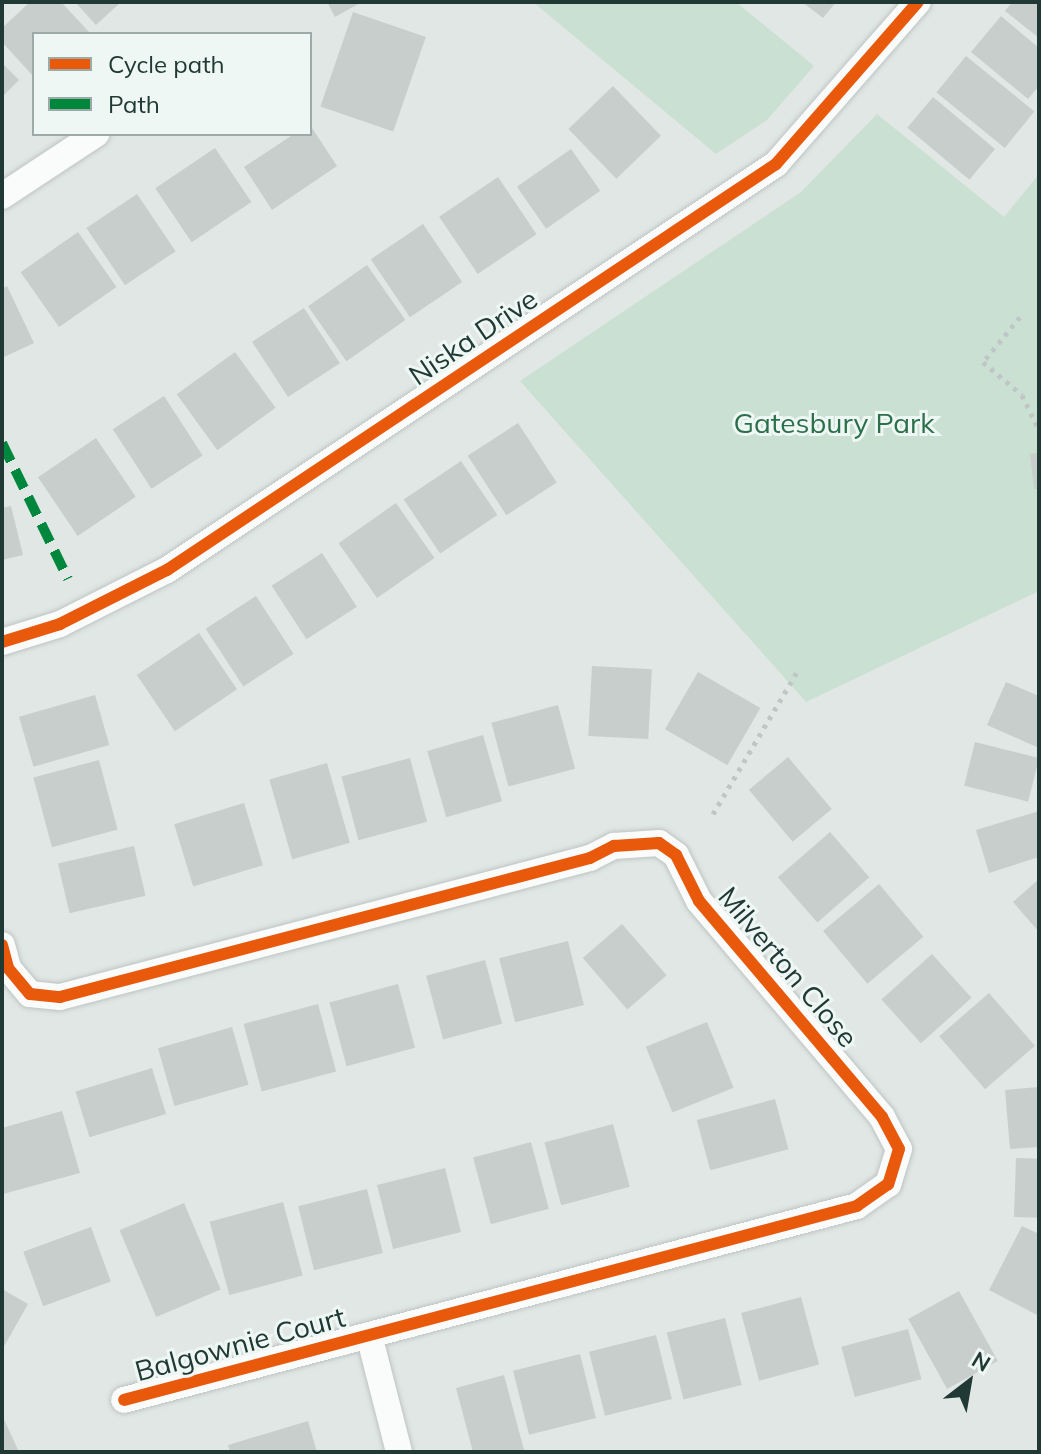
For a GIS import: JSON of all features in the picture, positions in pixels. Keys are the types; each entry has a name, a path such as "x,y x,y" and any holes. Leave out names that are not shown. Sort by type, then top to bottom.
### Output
{"street":[{"name":"Niska Drive","path":"2,642 60,624 167,570 776,164 831,109 918,2"},
{"path":"2,196 93,136"},
{"name":"Milverton Close","path":"2,945 8,968 30,994 60,997 590,858 614,846 659,843 676,855 699,901 895,1134 899,1168 875,1198 857,1206 369,1335"},
{"path":"369,1335 399,1452"},
{"name":"Balgownie Court","path":"124,1400 369,1335"}],"path":[{"path":"1020,317 983,362 1022,395 1039,430"},
{"path":"713,814 798,670"}],"green space":[{"path":"533,2 736,2 814,66 767,120 716,154"},
{"name":"Gatesbury Park","path":"877,114 1004,217 1039,174 1039,591 806,702 520,381 801,192"}],"building":[{"path":"30,2 61,2 89,32 32,32 32,75 2,42 2,28"},
{"path":"75,2 121,2 96,25"},
{"path":"327,2 362,2 335,17"},
{"path":"802,2 836,2 823,18"},
{"path":"1012,2 1039,2 1039,38 1005,11"},
{"path":"353,12 426,37 393,132 320,107"},
{"path":"1001,16 1039,48 1039,86 1028,99 971,52"},
{"path":"966,56 1034,111 1005,148 936,93"},
{"path":"2,63 19,80 2,97"},
{"path":"613,86 661,136 616,179 568,129"},
{"path":"933,97 995,149 969,180 907,128"},
{"path":"312,128 337,166 272,210 244,167 291,136 312,136"},
{"path":"215,148 251,202 192,242 155,188"},
{"path":"571,149 600,191 546,229 517,187"},
{"path":"498,177 537,234 478,274 439,217"},
{"path":"137,194 176,251 125,285 86,228"},
{"path":"423,224 462,282 410,317 371,259"},
{"path":"78,232 116,287 59,327 21,272"},
{"path":"367,265 405,320 346,361 308,306"},
{"path":"7,286 34,343 2,358 2,289"},
{"path":"304,308 340,363 288,397 252,342"},
{"path":"235,352 276,408 217,450 177,394"},
{"path":"164,396 203,456 152,489 113,429"},
{"path":"518,423 557,483 506,515 468,456"},
{"path":"96,438 136,497 78,536 38,477"},
{"path":"1039,453 1039,489 1034,489 1030,454"},
{"path":"461,461 497,515 440,553 404,500"},
{"path":"396,503 434,558 377,598 339,543"},
{"path":"11,506 23,555 2,560 2,508"},
{"path":"322,553 357,607 307,639 272,586"},
{"path":"256,596 294,654 243,687 206,629"},
{"path":"199,633 237,689 175,731 137,675"},
{"path":"592,666 652,669 648,739 588,736"},
{"path":"698,672 760,708 727,765 665,729"},
{"path":"1006,682 1039,696 1039,748 987,725"},
{"path":"95,695 109,745 33,767 19,717"},
{"path":"558,705 575,769 508,787 491,723"},
{"path":"483,735 502,801 446,817 427,751"},
{"path":"975,742 1039,758 1028,802 964,786"},
{"path":"788,757 832,809 793,842 749,790"},
{"path":"410,758 427,822 359,840 341,776"},
{"path":"99,760 118,830 52,847 33,778"},
{"path":"327,763 350,843 292,859 269,780"},
{"path":"244,803 263,865 193,887 174,824"},
{"path":"1039,811 1039,857 989,873 976,830"},
{"path":"830,832 869,877 817,923 778,877"},
{"path":"134,846 145,896 69,913 58,864"},
{"path":"1039,879 1039,932 1013,902"},
{"path":"879,884 923,937 867,984 823,931"},
{"path":"622,924 667,975 627,1009 583,958"},
{"path":"568,941 584,1005 515,1022 499,958"},
{"path":"932,954 971,998 921,1043 881,1000"},
{"path":"485,960 502,1024 443,1040 426,976"},
{"path":"398,984 415,1048 347,1066 329,1002"},
{"path":"989,993 1035,1046 985,1089 939,1036"},
{"path":"318,1004 336,1072 262,1092 244,1024"},
{"path":"707,1022 734,1088 672,1113 646,1047"},
{"path":"232,1027 249,1085 175,1106 158,1048"},
{"path":"152,1068 166,1114 90,1137 75,1091"},
{"path":"1039,1087 1039,1147 1010,1149 1005,1090"},
{"path":"775,1099 788,1149 710,1170 697,1120"},
{"path":"62,1111 80,1173 3,1194 2,1128"},
{"path":"613,1124 630,1187 561,1205 544,1142"},
{"path":"531,1142 549,1209 491,1224 473,1158"},
{"path":"1016,1158 1039,1159 1037,1218 1014,1217"},
{"path":"445,1168 461,1232 393,1249 377,1185"},
{"path":"367,1189 383,1253 314,1270 298,1206"},
{"path":"283,1202 303,1275 229,1295 210,1222"},
{"path":"184,1203 221,1290 156,1317 120,1230"},
{"path":"1022,1226 1039,1234 1039,1316 989,1290"},
{"path":"91,1227 111,1282 43,1306 23,1252"},
{"path":"2,1289 28,1304 2,1350"},
{"path":"959,1291 998,1361 947,1389 908,1319"},
{"path":"801,1297 819,1365 759,1381 741,1313"},
{"path":"725,1318 742,1385 683,1399 667,1333"},
{"path":"908,1329 921,1379 855,1397 841,1347"},
{"path":"656,1335 672,1399 605,1416 589,1352"},
{"path":"580,1354 596,1418 529,1435 513,1371"},
{"path":"504,1375 524,1450 473,1452 456,1388"},
{"path":"2,1415 19,1452 2,1452"},
{"path":"308,1421 317,1452 230,1452 228,1445"}],"marked path":[{"path":"2,443 68,579"}],"cycle path":[{"path":"2,642 60,624 167,570 776,164 918,2"},
{"path":"2,945 8,968 30,994 60,997 590,858 614,846 659,843 676,855 699,901 882,1117 899,1149 888,1184 857,1206 124,1400"}]}
